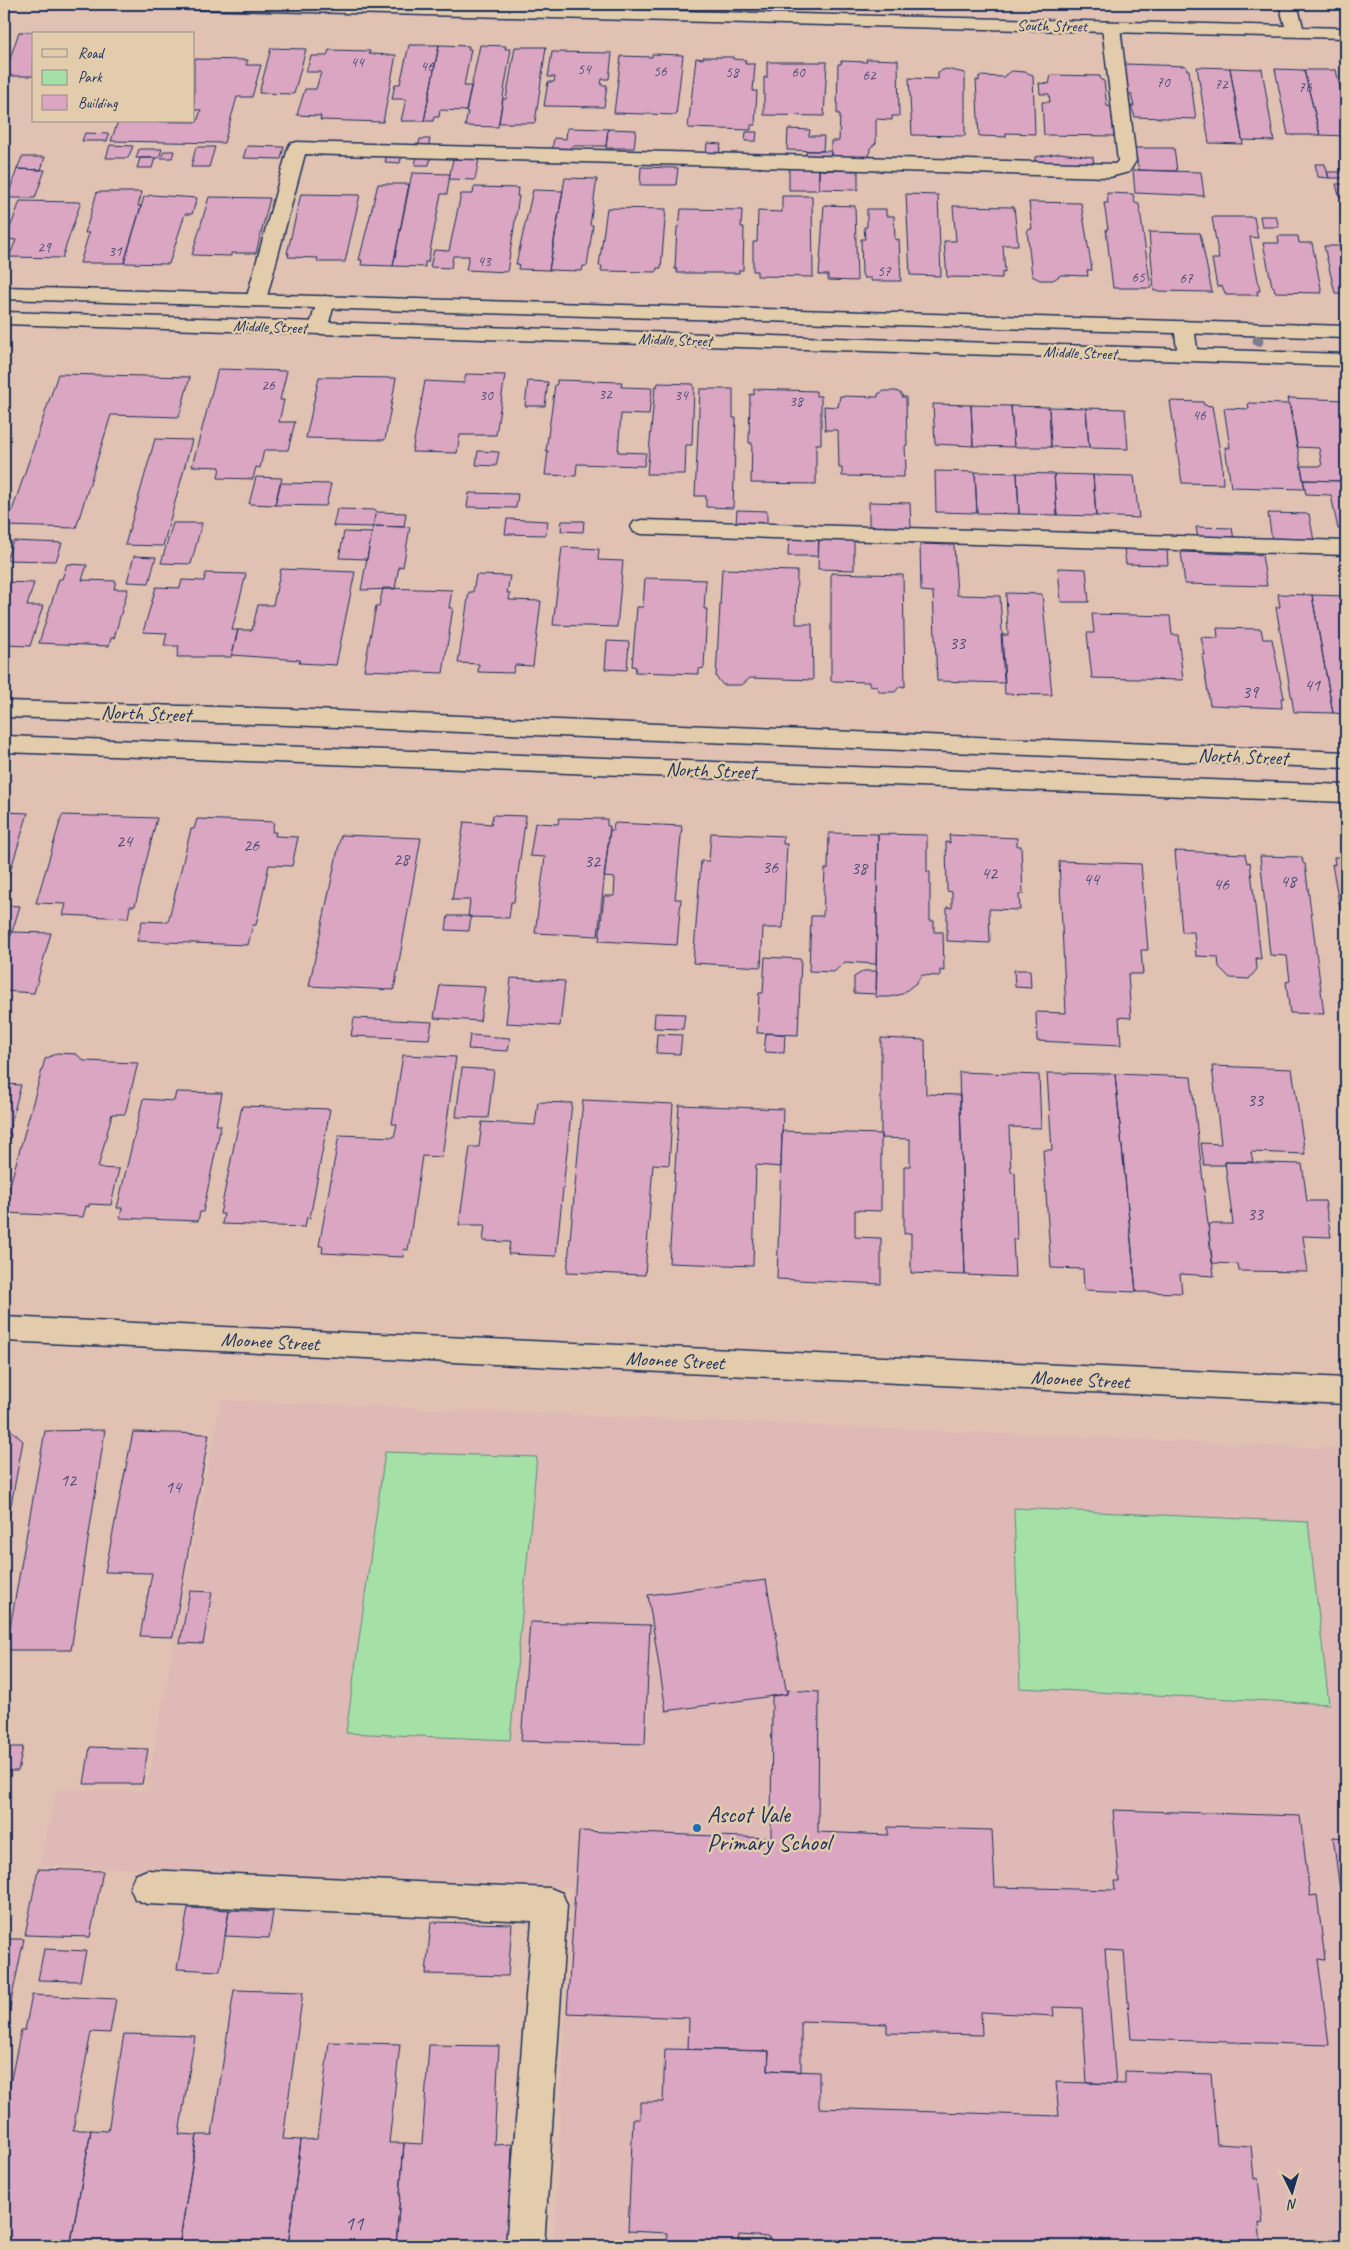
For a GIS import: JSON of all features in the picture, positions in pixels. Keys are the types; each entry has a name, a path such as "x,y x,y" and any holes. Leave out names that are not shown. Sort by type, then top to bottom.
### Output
{"street":[{"name":"South Street","path":"188,4 1346,33"},
{"path":"1288,4 1295,31"},
{"path":"256,300 297,148 1110,171 1122,168 1127,161 1111,26"},
{"name":"Middle Street","path":"4,293 1346,332"},
{"path":"319,328 325,302"},
{"name":"Middle Street","path":"4,318 1346,360"},
{"path":"1184,327 1188,355"},
{"path":"642,527 1346,548"},
{"name":"North Street","path":"4,709 288,717 1346,760"},
{"path":"278,755 288,717"},
{"name":"North Street","path":"4,744 1346,794"},
{"path":"1140,752 1144,785"},
{"name":"Moonee Street","path":"4,1329 1346,1391"},
{"path":"147,1887 550,1905 525,2246"}],"shaded area":[{"name":"Ascot Vale Primary School","path":"221,1400 1346,1449 1346,2246 554,2246 572,1887 40,1865 57,1789 146,1791"}],"green space":[{"path":"385,1452 537,1457 510,1740 346,1733"},
{"path":"1014,1508 1308,1522 1329,1704 1020,1688"}],"building":[{"path":"19,32 32,33 32,76 4,76"},
{"path":"409,45 439,45 424,121 401,121 406,99 392,99 395,84 400,84"},
{"path":"439,45 469,46 468,49 471,49 464,86 471,86 466,111 440,110 439,117 434,117 433,121 424,121"},
{"path":"480,45 506,46 505,49 511,49 498,127 465,126 468,112 466,112"},
{"path":"515,47 546,47 535,123 499,123 503,99 506,99"},
{"path":"271,48 306,49 294,94 259,93"},
{"path":"329,50 370,51 369,54 396,55 383,122 320,120 321,116 297,115 305,89 316,89 321,72 306,72 311,56 327,56"},
{"path":"552,52 612,53 609,79 602,79 601,85 607,85 604,107 544,106 548,82 554,82 555,77 548,77"},
{"path":"652,54 683,55 676,115 614,113 621,56 652,57"},
{"path":"703,57 733,57 733,59 746,60 745,64 755,64 753,91 757,91 755,125 751,125 751,130 688,128 696,58 703,59"},
{"path":"195,59 248,60 246,65 261,65 252,97 237,97 224,143 111,141 118,122 197,122 201,110 195,110"},
{"path":"866,59 898,60 899,116 892,116 892,120 876,119 876,143 870,148 869,160 831,159 831,141 839,141 840,114 837,114 838,64 841,64 841,61 867,62"},
{"path":"767,62 827,62 824,116 764,115 764,77 767,78"},
{"path":"1125,64 1186,66 1187,70 1189,70 1196,119 1135,117 1131,106 1134,106 1131,95 1133,94 1126,94"},
{"path":"1197,67 1230,68 1243,144 1209,143"},
{"path":"1230,68 1262,69 1274,141 1242,140"},
{"path":"946,69 965,73 965,136 912,135 909,78 938,79 938,72"},
{"path":"1275,69 1304,70 1320,135 1288,135"},
{"path":"1304,70 1336,70 1346,111 1346,136 1320,135"},
{"path":"1012,71 1033,75 1035,134 1006,133 1006,137 979,136 976,80 979,81 979,76 1005,77 1005,75"},
{"path":"1051,75 1100,76 1101,80 1104,81 1107,106 1111,107 1114,136 1044,135 1042,102 1050,102 1049,94 1040,94 1039,83 1049,84"},
{"path":"567,128 608,129 606,146 573,146 567,150 552,150 554,138 566,139"},
{"path":"608,129 636,130 634,148 606,148"},
{"path":"788,129 810,130 809,136 824,136 823,151 787,150"},
{"path":"746,132 757,132 756,141 745,141"},
{"path":"85,133 109,134 107,141 82,141"},
{"path":"420,139 430,139 428,148 418,148"},
{"path":"707,143 721,144 719,154 706,154"},
{"path":"110,145 133,146 128,158 106,158"},
{"path":"247,146 284,147 281,159 243,158"},
{"path":"196,147 215,147 209,167 191,167"},
{"path":"1134,148 1174,148 1177,171 1139,170"},
{"path":"139,149 162,149 159,158 136,158"},
{"path":"164,151 174,151 172,158 161,158"},
{"path":"806,151 831,151 831,159 806,158"},
{"path":"1060,153 1093,157 1094,166 1035,165 1035,157"},
{"path":"387,155 402,155 400,163 385,162"},
{"path":"417,156 431,156 429,165 415,165"},
{"path":"22,157 45,157 41,170 17,169"},
{"path":"140,158 155,158 152,168 137,168"},
{"path":"453,159 479,159 475,180 449,179"},
{"path":"1315,164 1325,164 1329,178 1318,177"},
{"path":"641,167 678,168 676,185 640,185"},
{"path":"789,168 819,169 819,190 789,190"},
{"path":"17,169 45,170 35,198 7,198"},
{"path":"819,170 858,171 858,190 819,189"},
{"path":"1133,170 1201,172 1204,196 1135,193"},
{"path":"1327,172 1346,172 1346,178 1329,178"},
{"path":"412,173 450,174 447,194 441,194 428,262 425,262 425,267 393,266"},
{"path":"565,178 597,179 590,225 593,225 587,266 583,266 582,271 549,270"},
{"path":"378,184 409,184 393,266 361,265 362,260 359,260"},
{"path":"1336,184 1346,184 1346,196 1339,196"},
{"path":"474,187 518,188 517,196 519,196 507,272 466,270 469,256 453,256 451,268 430,267 434,250 449,251 461,194 473,194"},
{"path":"533,190 563,191 549,270 518,269 519,264 516,264"},
{"path":"97,192 142,192 138,206 141,206 124,263 80,263 89,233 85,233"},
{"path":"1107,193 1133,194 1135,203 1139,204 1151,288 1113,288 1104,203 1108,203"},
{"path":"301,194 360,195 345,262 317,262 318,258 288,257 289,253 287,254"},
{"path":"906,194 938,195 941,276 910,275"},
{"path":"152,195 197,198 192,214 185,214 169,264 124,263 144,197"},
{"path":"782,196 812,196 813,277 757,276 757,271 753,271 753,242 757,242 758,211 782,212"},
{"path":"209,197 270,198 256,253 231,253 231,256 192,255"},
{"path":"20,201 81,202 62,258 9,257 16,240 6,239"},
{"path":"1029,202 1081,203 1092,270 1087,270 1088,276 1061,275 1053,280 1040,280 1032,276 1027,229 1032,229"},
{"path":"824,205 855,206 857,281 828,280 828,275 819,275"},
{"path":"953,206 1014,207 1018,245 1003,245 1005,273 1002,272 1002,278 947,277 944,241 956,241"},
{"path":"607,208 666,209 661,268 657,268 656,272 601,271 602,266 599,266"},
{"path":"681,209 742,210 741,227 744,227 743,270 739,270 739,273 677,273 677,269 675,269 677,227 679,227"},
{"path":"867,209 886,209 886,216 894,216 895,240 899,239 901,281 871,281 871,278 864,278 862,274 861,239 865,239 864,227 867,227"},
{"path":"1260,216 1276,216 1279,227 1262,227"},
{"path":"1212,217 1254,217 1258,238 1250,237 1260,291 1257,291 1258,295 1226,295 1222,286 1217,287 1212,259 1219,259"},
{"path":"1149,232 1200,233 1212,292 1154,291"},
{"path":"1278,236 1298,236 1299,243 1312,243 1322,293 1275,292 1263,243 1279,243"},
{"path":"1324,246 1346,246 1346,293 1335,293"},
{"path":"218,369 287,371 280,400 284,400 279,422 295,422 288,450 264,450 260,468 256,467 253,479 218,478 220,467 192,466"},
{"path":"58,374 190,377 179,417 111,415 76,528 7,526"},
{"path":"466,374 505,375 496,435 460,435 457,453 412,452 425,381 464,383"},
{"path":"319,377 396,378 385,440 306,438"},
{"path":"557,380 622,382 621,387 652,388 649,415 621,414 618,452 646,453 644,466 577,464 576,476 545,475 548,451 546,451"},
{"path":"528,381 548,382 545,406 525,406"},
{"path":"658,383 693,384 694,387 692,445 686,445 685,474 647,474 655,386 657,387"},
{"path":"700,389 733,389 733,418 736,418 733,508 706,507 706,496 695,496"},
{"path":"754,389 816,391 816,396 821,396 821,444 816,444 816,484 751,483 752,443 749,443 750,394 754,395"},
{"path":"884,391 896,391 902,394 902,397 906,397 907,445 905,446 906,469 904,469 904,477 842,476 842,468 839,468 838,430 825,430 824,406 838,407 840,396 878,397 878,394"},
{"path":"1288,398 1346,400 1346,470 1341,470 1344,481 1303,480 1301,466 1322,466 1319,448 1297,447"},
{"path":"1170,401 1203,402 1204,405 1212,406 1222,464 1223,484 1182,483"},
{"path":"1248,403 1290,404 1305,489 1231,487 1225,447 1230,448 1224,408 1249,409"},
{"path":"933,404 971,405 973,446 935,444"},
{"path":"971,405 1011,406 1014,447 973,446"},
{"path":"1011,406 1049,407 1051,447 1014,447"},
{"path":"1049,407 1086,408 1089,448 1051,447"},
{"path":"1086,408 1125,409 1128,449 1089,448"},
{"path":"155,439 192,440 163,546 125,545"},
{"path":"478,451 499,452 496,466 476,465"},
{"path":"935,471 975,472 977,513 936,512"},
{"path":"975,472 1017,473 1019,514 977,513"},
{"path":"1017,473 1054,474 1057,515 1019,514"},
{"path":"1054,474 1093,475 1096,516 1057,515"},
{"path":"1093,475 1134,476 1139,518 1096,516"},
{"path":"256,477 282,478 275,505 249,504"},
{"path":"1303,480 1344,481 1346,493 1346,539 1344,529 1338,529 1331,495 1306,494"},
{"path":"280,483 331,484 326,506 275,505"},
{"path":"469,493 518,494 516,508 467,507"},
{"path":"869,502 910,503 911,528 869,527"},
{"path":"337,509 376,510 373,527 333,526"},
{"path":"737,510 767,511 767,524 736,523"},
{"path":"376,512 406,513 404,527 373,526"},
{"path":"1268,513 1309,514 1314,541 1272,540"},
{"path":"507,519 548,521 546,535 505,534"},
{"path":"562,521 584,521 583,532 561,531"},
{"path":"173,523 202,523 191,564 161,563"},
{"path":"373,526 410,527 403,567 399,566 395,589 361,590"},
{"path":"1196,527 1232,528 1234,540 1198,539"},
{"path":"344,532 372,533 367,559 339,558"},
{"path":"789,537 819,537 818,556 788,556"},
{"path":"819,537 854,538 854,570 818,569"},
{"path":"13,541 62,543 56,561 6,560"},
{"path":"920,544 954,545 957,595 1000,596 1005,683 937,681 933,592 921,591"},
{"path":"562,547 599,549 598,560 623,561 617,627 553,625"},
{"path":"1124,549 1167,550 1168,565 1126,564"},
{"path":"1181,552 1262,555 1267,586 1185,584"},
{"path":"134,556 156,557 149,583 127,582"},
{"path":"67,564 87,565 82,580 116,581 114,589 128,589 114,638 111,638 109,646 39,643 59,579 62,579"},
{"path":"1058,568 1086,569 1089,602 1061,602"},
{"path":"281,569 355,572 336,665 299,663 300,660 232,655 238,630 252,630 258,605 273,605"},
{"path":"722,569 797,571 796,624 812,624 813,680 750,678 742,685 723,685 716,677"},
{"path":"206,573 246,574 232,630 238,630 231,657 177,657 179,646 164,646 167,633 143,632 156,587 180,588 182,580 204,581"},
{"path":"831,573 903,575 905,687 900,686 895,692 880,692 876,686 869,685 869,682 831,681"},
{"path":"476,575 510,576 507,593 510,593 509,600 541,601 533,666 515,665 513,673 478,672 479,664 458,663 469,592 473,592"},
{"path":"645,578 706,580 704,609 707,609 704,668 699,669 699,674 635,672 636,667 632,666 637,607 643,607"},
{"path":"4,582 34,583 27,606 43,606 30,646 4,645"},
{"path":"383,588 452,590 449,608 453,608 443,673 364,670 376,606 379,606"},
{"path":"1006,593 1042,594 1052,695 1005,694 1001,635 1008,635"},
{"path":"1278,594 1312,595 1333,713 1294,712 1276,607 1280,607"},
{"path":"1312,595 1346,596 1346,714 1333,713"},
{"path":"1092,614 1170,616 1172,635 1178,635 1183,680 1092,678 1087,633 1094,633"},
{"path":"1217,628 1261,629 1263,639 1272,639 1284,698 1281,698 1282,708 1210,705 1202,655 1205,655 1201,637 1218,638"},
{"path":"607,641 629,642 627,670 605,669"},
{"path":"4,812 28,813 6,885 4,885"},
{"path":"62,815 157,818 135,906 130,906 128,918 63,915 66,904 36,903"},
{"path":"493,815 526,816 514,902 511,902 509,918 468,917 470,900 452,900 464,822 491,824"},
{"path":"559,818 607,819 607,826 610,826 598,936 535,933 545,857 530,856 535,823 558,824"},
{"path":"197,819 274,822 272,832 276,832 275,836 298,837 292,866 269,865 256,925 253,925 248,945 137,941 142,921 168,922 191,829 194,829"},
{"path":"614,823 682,826 675,899 681,899 677,945 599,941 604,896 614,896 615,878 604,877 610,830 613,831"},
{"path":"711,833 783,836 783,844 787,844 783,928 763,928 761,967 693,963 701,861 709,861"},
{"path":"829,833 878,834 876,964 845,962 834,972 809,971 811,916 823,916 825,869 828,869"},
{"path":"878,834 927,835 927,872 930,872 930,921 934,921 934,932 943,932 944,971 940,970 940,976 922,975 916,983 902,994 890,997 876,997"},
{"path":"341,835 421,838 394,990 309,986"},
{"path":"949,835 1017,838 1017,846 1021,846 1023,894 1019,895 1020,910 989,909 990,943 947,941 947,907 952,908 952,892 947,891 946,842 950,843"},
{"path":"1175,851 1245,854 1247,863 1250,862 1261,959 1256,958 1257,969 1249,979 1230,978 1219,967 1218,957 1196,956 1194,932 1182,932"},
{"path":"1260,856 1302,857 1305,864 1324,1014 1290,1013 1286,982 1290,981 1287,956 1270,955"},
{"path":"1334,857 1346,857 1346,929 1343,914 1341,914 1332,864 1335,865"},
{"path":"1059,861 1141,864 1148,950 1141,950 1143,974 1128,974 1131,1018 1119,1017 1121,1045 1037,1041 1036,1012 1066,1013"},
{"path":"4,905 20,906 7,948 4,948"},
{"path":"448,916 471,916 469,931 446,930"},
{"path":"11,932 51,933 34,993 4,991 4,958"},
{"path":"765,957 801,959 798,1035 757,1033 759,993 763,993"},
{"path":"1014,970 1030,970 1031,988 1015,987"},
{"path":"864,971 877,971 876,994 854,993 854,977"},
{"path":"511,978 565,981 560,1026 506,1023"},
{"path":"440,985 485,987 480,1021 434,1018"},
{"path":"655,1013 685,1014 683,1029 654,1028"},
{"path":"354,1018 432,1022 429,1039 351,1036"},
{"path":"766,1033 785,1034 784,1053 764,1052"},
{"path":"657,1034 682,1035 680,1054 656,1053"},
{"path":"470,1035 510,1038 508,1051 468,1049"},
{"path":"881,1038 925,1040 926,1094 960,1095 965,1275 911,1273 911,1233 904,1234 904,1166 910,1166 910,1139 881,1138"},
{"path":"57,1053 76,1054 84,1061 138,1063 125,1114 112,1114 98,1168 119,1169 111,1205 89,1204 89,1207 86,1206 83,1217 6,1213 9,1204 5,1203 45,1059"},
{"path":"403,1055 456,1057 442,1157 422,1156 408,1250 404,1249 403,1257 322,1253 323,1246 319,1246 339,1135 394,1137 397,1124 392,1124"},
{"path":"1212,1066 1292,1069 1305,1154 1251,1152 1253,1162 1225,1162 1225,1165 1204,1165 1201,1143 1221,1144"},
{"path":"462,1068 494,1070 488,1118 456,1117"},
{"path":"959,1072 1039,1075 1041,1128 1009,1127 1011,1172 1015,1173 1017,1240 1013,1239 1015,1277 965,1275"},
{"path":"1047,1073 1115,1074 1136,1292 1084,1290 1083,1269 1051,1268 1043,1150 1052,1150"},
{"path":"1115,1074 1191,1077 1214,1276 1180,1274 1182,1293 1136,1292"},
{"path":"4,1084 21,1085 8,1134 11,1134 4,1161"},
{"path":"176,1092 222,1093 216,1125 221,1125 203,1212 200,1212 198,1221 120,1218 122,1208 117,1208 143,1099 174,1101"},
{"path":"583,1100 673,1104 669,1165 653,1164 645,1275 567,1272"},
{"path":"538,1102 572,1103 556,1256 508,1254 510,1242 483,1241 485,1225 459,1225 470,1147 479,1147 482,1122 535,1125"},
{"path":"679,1105 783,1109 781,1167 756,1165 753,1266 669,1263"},
{"path":"242,1106 330,1109 310,1218 307,1217 305,1227 222,1224 224,1214 220,1214"},
{"path":"782,1131 881,1134 881,1211 855,1210 855,1237 881,1238 881,1284 777,1279"},
{"path":"1225,1162 1302,1164 1307,1201 1325,1201 1331,1237 1303,1236 1308,1272 1239,1271 1238,1264 1212,1263 1208,1224 1233,1224"},
{"path":"4,1429 10,1429 23,1441 4,1542"},
{"path":"105,1430 71,1650 6,1650 45,1431"},
{"path":"133,1432 209,1434 173,1637 140,1636 152,1573 105,1572"},
{"path":"766,1580 787,1694 666,1711 648,1595"},
{"path":"190,1591 212,1592 203,1644 180,1643"},
{"path":"530,1622 650,1625 645,1744 521,1741"},
{"path":"787,1690 819,1692 818,1832 888,1835 888,1827 992,1830 995,1887 1115,1890 1114,1881 1119,1881 1113,1810 1300,1816 1310,1896 1317,1895 1325,1960 1318,1959 1329,2045 1131,2039 1124,1951 1105,1950 1116,2084 1087,2083 1082,2008 1053,2007 1054,2016 981,2012 982,2035 887,2033 887,2024 801,2021 801,2072 768,2070 769,2051 688,2049 689,2018 567,2013 579,1831 771,1838 772,1696 787,1694"},
{"path":"4,1747 23,1747 18,1771 4,1771"},
{"path":"90,1747 148,1749 142,1784 84,1784"},
{"path":"1333,1837 1346,1838 1346,1936"},
{"path":"38,1869 103,1871 90,1937 25,1935"},
{"path":"188,1908 229,1910 220,1971 177,1969"},
{"path":"229,1910 273,1912 269,1938 225,1936"},
{"path":"431,1922 512,1924 508,1976 426,1974"},
{"path":"4,1939 24,1939 4,2035"},
{"path":"44,1949 86,1951 80,1981 38,1980"},
{"path":"234,1990 303,1992 283,2139 301,2140 288,2246 179,2246 197,2135 212,2135"},
{"path":"32,1995 116,1999 110,2033 91,2032 73,2130 91,2130 71,2243 67,2242 66,2246 4,2246 4,2113 21,2030 25,2030"},
{"path":"124,2034 195,2036 179,2134 197,2135 179,2246 70,2246 91,2130 108,2131"},
{"path":"329,2042 400,2044 389,2143 404,2143 396,2246 288,2246 301,2140 317,2139"},
{"path":"429,2045 499,2046 494,2145 512,2144 508,2246 396,2246 404,2143 422,2144"},
{"path":"665,2049 769,2051 768,2070 819,2072 819,2108 1059,2116 1056,2082 1125,2084 1125,2071 1211,2074 1217,2144 1251,2146 1254,2179 1258,2178 1263,2224 1259,2223 1261,2246 1104,2246 1104,2240 1081,2239 1081,2246 769,2246 769,2237 739,2235 738,2246 668,2246 667,2233 628,2231 633,2119 640,2119 640,2102 663,2102"}],"place":[{"name":"Ascot Vale Primary School","path":"697,1828"}]}
